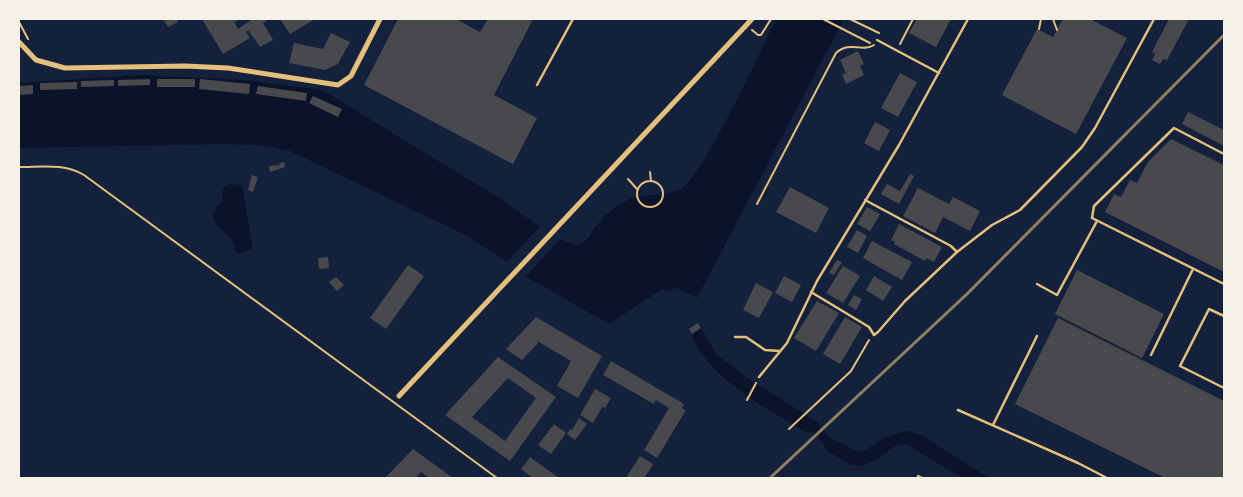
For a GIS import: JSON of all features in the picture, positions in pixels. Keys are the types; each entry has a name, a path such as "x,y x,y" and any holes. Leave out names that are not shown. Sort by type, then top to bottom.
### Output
{"street":[{"path":"19,42 36,60 65,68 185,66 228,68 338,85 350,76 380,19"},
{"path":"399,396 752,19"}],"lane":[{"path":"538,85 573,19"},
{"path":"759,377 768,364 782,351 811,292 939,73 968,19"},
{"path":"811,292 870,327 874,335 883,328 905,301 957,252 992,225 1020,210 1082,147 1095,128 1154,19"},
{"path":"877,40 939,73"},
{"path":"1224,154 1174,128 1094,206 1092,218 1224,284"},
{"path":"865,200 951,246 957,252"},
{"path":"1038,284 1057,295 1097,221"},
{"path":"1151,355 1193,269"},
{"path":"1224,316 1209,309 1180,366 1224,388"},
{"path":"735,337 741,336 751,340 765,350 782,351"},
{"path":"993,425 1037,336"},
{"path":"958,410 1078,463 1107,478"},
{"path":"918,476 922,478"}],"path":[{"path":"746,24 758,35 765,29 770,19"},
{"path":"823,19 868,42"},
{"path":"850,19 880,34 877,40"},
{"path":"898,51 913,19"},
{"path":"1038,29 1041,19"},
{"path":"1053,19 1057,30"},
{"path":"757,204 836,53 842,48 855,45 866,48 874,45"},
{"path":"19,167 62,167 75,170 84,175 497,478"},
{"path":"650,172 651,181"},
{"path":"628,179 637,189 637,198 642,205 654,206 661,200 662,192 658,184 651,181 643,183 637,189"},
{"path":"789,428 851,371 874,335"},
{"path":"747,400 759,377"}],"water":[{"path":"776,19 844,19 697,298 675,287 669,291 662,289 609,324 525,276 525,273 465,235 290,151 260,145 223,144 19,148 19,83 141,75 245,80 322,90 501,199 560,239 577,245 581,244 589,236 611,210 621,204 636,197 675,191 682,188 691,178 704,161 732,110"},
{"path":"230,184 242,185 253,249 239,254 234,250 236,248 233,241 214,221 213,215 215,209 222,201 225,187"},
{"path":"701,328 717,355 746,377 817,422 830,438 855,450 865,451 880,440 909,431 921,435 989,478 962,478 906,444 895,446 878,459 861,466 850,465 826,450 824,444 812,431 805,432 773,413 724,378 699,350 691,334"}],"pier":[{"path":"542,224 562,237 524,278 522,274 505,264"}],"building":[{"path":"163,19 176,19 178,22 168,27"},
{"path":"202,19 240,19 234,22 238,29 251,20 269,19 263,23 273,40 260,47 248,30 246,32 250,38 223,54"},
{"path":"280,19 315,19 290,34"},
{"path":"398,19 456,19 480,32 488,19 533,19 494,95 537,118 513,164 364,85"},
{"path":"917,19 951,19 936,47 909,33"},
{"path":"1063,19 1090,19 1127,38 1076,134 1002,95 1037,29 1053,37"},
{"path":"1169,19 1189,19 1167,60 1163,59 1160,64 1152,60 1155,54 1152,52"},
{"path":"331,33 350,42 338,64 325,70 289,63 294,43 323,49"},
{"path":"858,51 864,64 860,66 864,75 846,84 842,75 846,73 840,60"},
{"path":"900,73 917,82 898,117 881,108"},
{"path":"150,79 150,85 118,86 118,80"},
{"path":"157,79 195,79 195,87 157,87"},
{"path":"200,79 250,84 249,94 199,89"},
{"path":"114,80 114,86 81,87 81,81"},
{"path":"77,82 77,89 40,90 40,83"},
{"path":"33,85 33,94 19,95 19,86"},
{"path":"258,86 307,93 306,101 256,94"},
{"path":"313,96 342,109 338,117 309,103"},
{"path":"1188,112 1224,130 1224,146 1182,124"},
{"path":"875,122 890,130 879,151 864,143"},
{"path":"1171,139 1224,165 1224,272 1105,212 1114,194 1121,197 1130,180 1137,183 1148,162"},
{"path":"284,162 285,167 270,172 269,166 280,165 279,163"},
{"path":"910,174 914,176 899,204 881,194 887,184 900,191"},
{"path":"252,175 258,177 253,192 248,190"},
{"path":"790,187 829,208 816,233 776,212"},
{"path":"918,188 949,204 953,197 980,211 970,231 943,217 935,233 903,216"},
{"path":"867,207 880,214 870,231 857,224"},
{"path":"899,224 942,247 934,262 926,258 925,261 894,244 895,242 891,240"},
{"path":"857,230 867,236 858,253 847,247"},
{"path":"872,241 912,262 902,280 863,258"},
{"path":"328,257 329,268 319,269 318,258"},
{"path":"837,260 842,262 834,275 829,273"},
{"path":"408,265 424,276 386,329 370,318"},
{"path":"843,266 860,276 843,303 826,293"},
{"path":"1077,270 1164,314 1142,358 1055,314"},
{"path":"784,276 801,285 792,302 775,293"},
{"path":"874,276 892,287 883,301 866,290"},
{"path":"336,277 344,285 337,291 329,282"},
{"path":"756,283 773,292 759,318 743,310"},
{"path":"854,295 862,299 856,310 848,305"},
{"path":"817,301 839,313 816,351 794,338"},
{"path":"536,317 602,356 578,398 557,386 571,361 539,342 522,360 506,349"},
{"path":"845,317 862,327 840,364 823,354"},
{"path":"1058,318 1224,401 1224,478 1165,478 1015,404"},
{"path":"698,323 701,328 692,334 689,329"},
{"path":"498,357 556,397 510,461 445,415","holes":["508,378 536,398 505,441 472,417"]},
{"path":"611,361 684,404 682,408 686,410 657,458 644,450 669,408 656,400 654,404 603,375"},
{"path":"595,389 611,398 605,408 602,407 593,423 580,415"},
{"path":"579,418 587,424 575,440 567,434 570,429 572,430"},
{"path":"554,424 566,433 551,454 538,445"},
{"path":"413,449 453,478 430,478 421,472 415,478 385,478"},
{"path":"640,456 653,464 649,471 644,478 626,478"},
{"path":"530,457 559,478 533,478 521,469"}],"railway":[{"path":"770,478 967,294 1224,35"}]}
